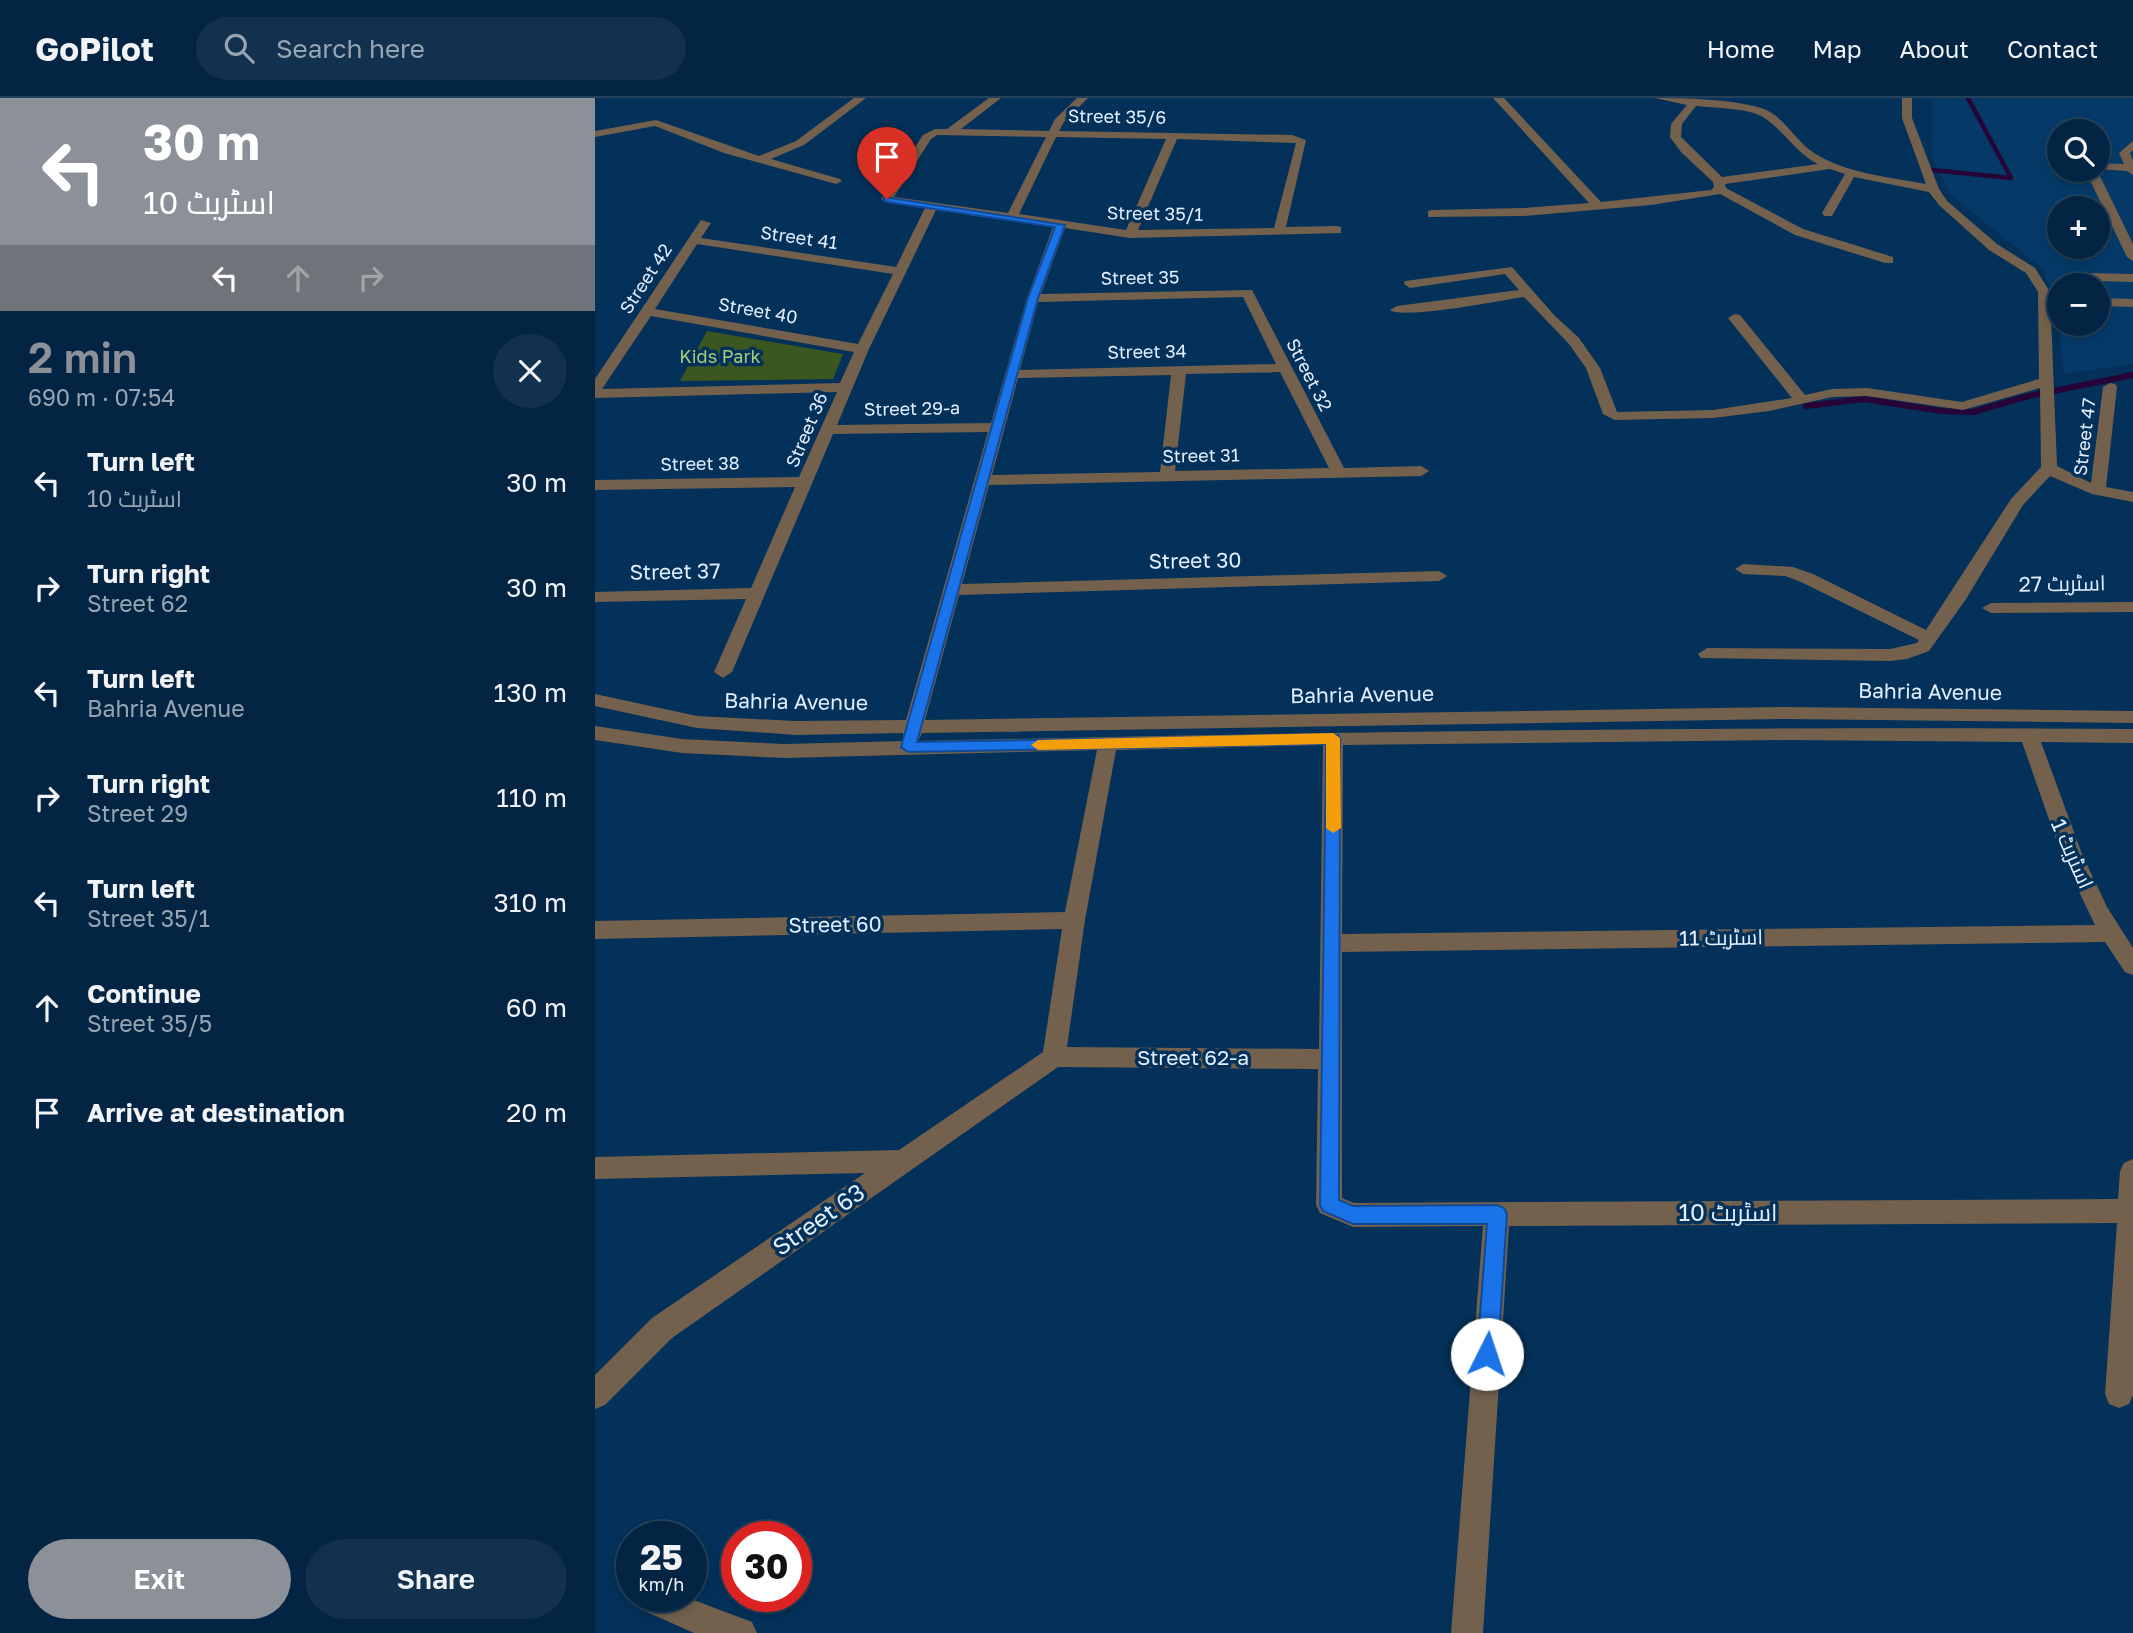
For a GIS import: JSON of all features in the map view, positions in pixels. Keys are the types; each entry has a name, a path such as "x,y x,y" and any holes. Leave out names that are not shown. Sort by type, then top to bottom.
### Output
{"street":[{"path":"760,160 800,143 861,98"},
{"path":"1011,218 1059,121 1083,98"},
{"path":"1498,98 1597,205"},
{"path":"1660,98 1759,111"},
{"path":"1732,98 1768,114 1792,143 1810,156 1833,166 1933,189"},
{"path":"1707,654 1891,655 1923,647 1957,599 2017,502 2049,468 2044,292 2031,271 1993,247 1943,203 1933,189 1907,118 1907,98"},
{"path":"950,132 987,101"},
{"path":"1688,101 1674,128 1676,139 1719,185 1767,217 1800,232 1889,261"},
{"path":"595,134 656,123 728,151 836,181"},
{"name":"Street 35/6","path":"935,132 1299,140 1302,142 1279,231"},
{"name":"Street 35/1","path":"935,132 927,137 887,199 1130,234 1338,230"},
{"path":"1130,234 1173,136"},
{"path":"2132,170 2124,153 2133,144"},
{"path":"1431,214 1524,212 1711,195 1719,185 1833,166"},
{"path":"2110,167 2132,170"},
{"path":"1828,213 1852,171"},
{"path":"2097,182 2133,257"},
{"name":"Street 36","path":"723,672 862,349 932,206"},
{"name":"Street 42","path":"595,392 705,223"},
{"path":"908,747 1033,298 1060,225"},
{"name":"Street 41","path":"694,240 900,271"},
{"path":"1410,284 1508,270 1574,341 1593,368 1610,414 1615,416 1713,414 1769,407 1832,393 1867,392 1962,406 2048,384"},
{"path":"2110,278 2133,278"},
{"name":"Street 35","path":"1033,298 1247,293"},
{"name":"Street 32","path":"1247,293 1339,473"},
{"path":"1397,310 1527,293"},
{"path":"2110,302 2133,303"},
{"name":"Street 40","path":"646,311 862,349"},
{"path":"1735,318 1800,398"},
{"name":"Street 34","path":"1012,373 1283,368"},
{"path":"1167,476 1179,370"},
{"path":"595,392 846,387"},
{"name":"Street 47","path":"2098,491 2110,387"},
{"name":"Street 29-a","path":"828,430 997,427"},
{"path":"2049,468 2067,481 2098,491 2133,497"},
{"name":"Street 31","path":"983,480 1421,471"},
{"name":"Street 38","path":"595,485 805,482"},
{"path":"1744,569 1787,571 1807,578 1929,638"},
{"name":"Street 30","path":"952,590 1439,576"},
{"name":"Street 37","path":"595,597 757,593"},
{"name":"اسٹریٹ 27","path":"1991,608 2133,607"},
{"name":"Bahria Avenue","path":"595,700 697,722 796,728 915,724 1771,713 2133,717"},
{"name":"Bahria Avenue","path":"595,733 682,746 758,750 1333,738 1790,733 2133,736"},
{"name":"اسٹریٹ 1","path":"2029,734 2057,825 2108,933 2133,966"},
{"path":"1332,1059 1333,738"},
{"path":"1054,1058 1074,920 1108,743"},
{"name":"Street 60","path":"595,930 1074,920"},
{"name":"اسٹریٹ 11","path":"1333,943 2108,933"},
{"name":"Street 62-a","path":"1054,1058 1332,1059"},
{"name":"Street 63","path":"595,1395 662,1328 1054,1058"},
{"name":"اسٹریٹ 10","path":"1332,1059 1329,1205 1353,1215 2130,1211"},
{"path":"595,1168 904,1161"},
{"path":"2119,1394 2133,1171"},
{"path":"1467,1633 1497,1214"},
{"path":"683,1612 741,1633"}],"shaded area":[{"path":"1932,98 2133,98 2133,364 2064,374 2060,336 2110,336 2110,273 2047,273 2047,282 2043,269 1950,194 1932,155"}],"green space":[{"name":"Kids Park","path":"707,331 843,354 833,379 680,381"}],"waterway":[{"path":"1932,170 2011,178 1968,98"},
{"path":"1806,406 1864,399 1941,411 1973,412 2029,396 2133,375"}],"slow traffic":[{"path":"1038,745 1333,738 1333,828"}],"route":[{"path":"887,199 1060,225 1033,298 908,747 1333,738 1329,1205 1353,1215 1497,1214 1487,1354"}]}
